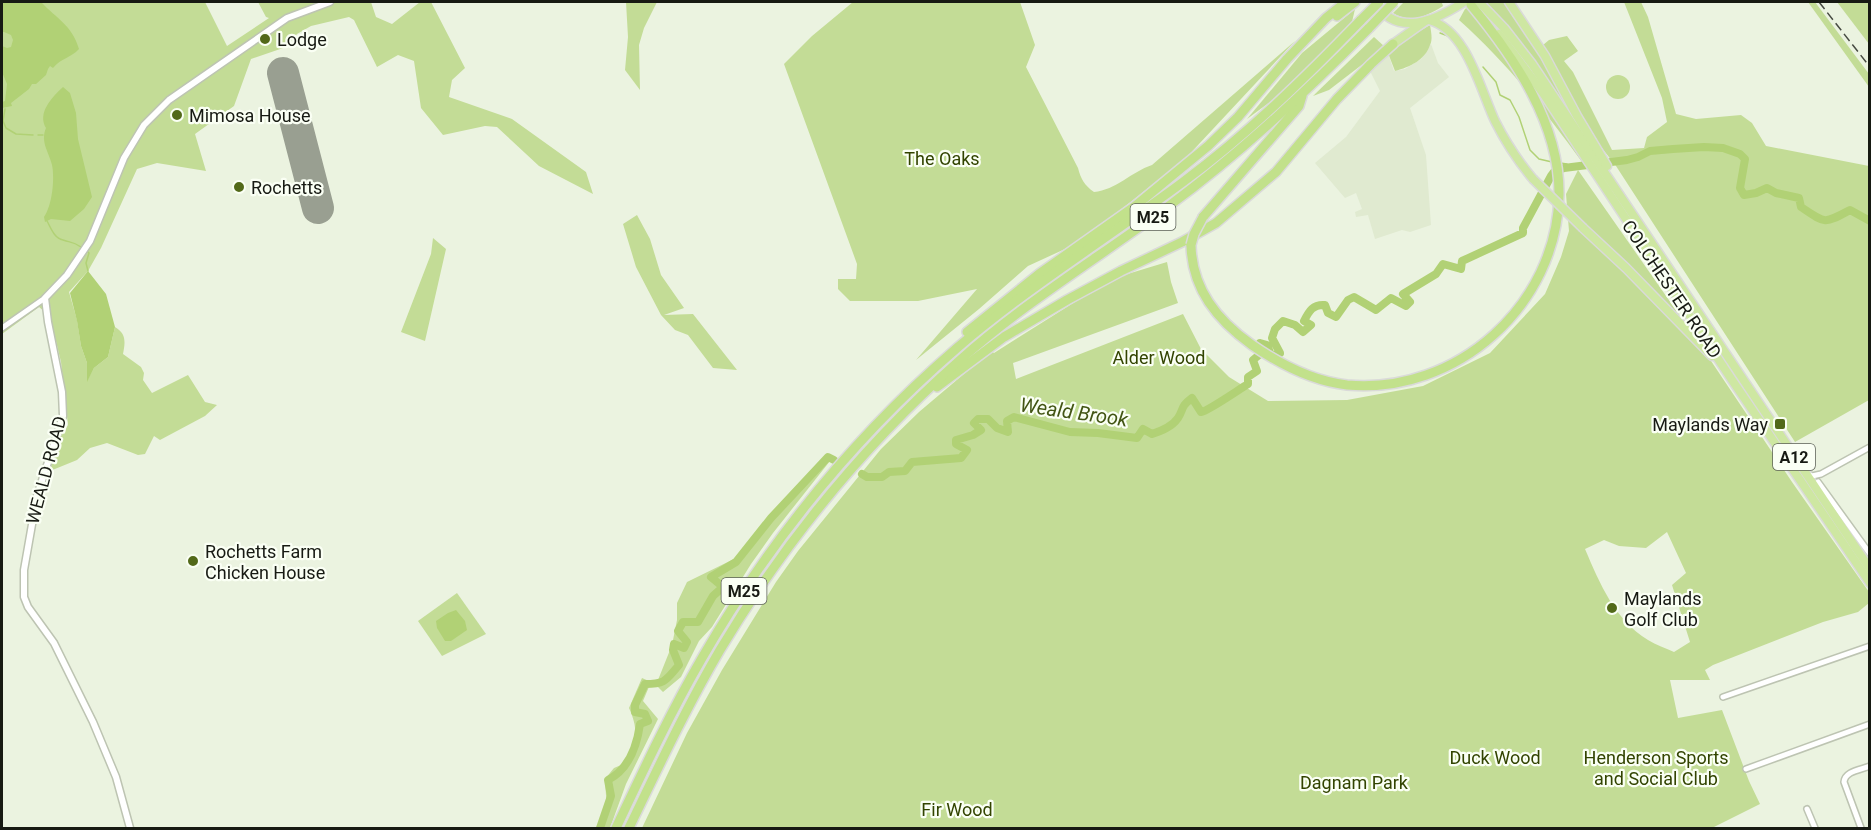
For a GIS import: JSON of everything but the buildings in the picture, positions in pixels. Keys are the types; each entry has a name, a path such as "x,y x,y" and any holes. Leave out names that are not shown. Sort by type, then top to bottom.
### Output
{"highway":[{"name":"M25","path":"1316,31 1326,18 1346,2"},
{"name":"M25","path":"1115,230 1192,163 1238,117 1287,59 1316,31 1355,2"},
{"path":"1374,2 1383,13 1395,20 1410,23 1427,21"},
{"name":"M25","path":"616,828 680,698 741,594 834,472 881,420 969,338 1016,300 1198,171 1248,130 1299,84 1379,2"},
{"name":"M25","path":"629,828 695,695 733,629 807,523 884,435 966,355 1019,312 1200,182 1254,138 1303,93 1394,2"},
{"name":"A12","path":"1509,2 1545,56 1577,116 1594,158"},
{"name":"M25","path":"1303,93 1299,106 1203,217 1191,245 1191,260 1198,283 1215,312 1239,336 1267,356 1306,375 1346,384 1371,386 1406,382 1437,371 1469,353 1498,332 1538,281 1555,232 1559,194 1554,153 1540,112 1498,39 1468,3"},
{"path":"1393,44 1427,21 1468,3"},
{"name":"COLCHESTER ROAD","path":"1468,3 1501,36 1594,158 1723,366 1869,583"},
{"name":"A12","path":"1427,21 1445,27 1468,56 1501,131 1533,179 1626,268 1665,310 1723,366"},
{"name":"M25","path":"927,392 943,384 1005,337 1067,300 1216,223 1276,172 1337,99 1393,44"},
{"name":"M25","path":"917,385 937,359 983,318 1058,260 1134,207 1208,146"},
{"name":"COLCHESTER ROAD","path":"1602,170 1869,569"}],"street":[{"path":"2,328 45,298 67,275 90,241 124,158 144,125 169,100 287,18 330,2"},
{"name":"WEALD ROAD","path":"45,298 62,392 63,416 37,496 24,570 24,597 28,607 54,643 93,722 118,783 130,828"},
{"path":"1807,475 1821,474 1869,447"},
{"path":"1819,495 1818,481 1821,474"},
{"name":"COLCHESTER ROAD","path":"1807,475 1818,481 1869,554"},
{"path":"1723,697 1869,646"},
{"path":"1746,769 1869,724"},
{"path":"1861,828 1844,777 1869,766"},
{"path":"1807,809 1815,828"}],"shaded area":[{"path":"2,2 41,2 68,28 79,49 53,68 50,66 46,75 11,103 12,106 2,108 7,84 2,72 2,46 11,47 13,40 11,35 2,32"},
{"path":"1431,44 1438,63 1449,77 1410,108 1426,155 1431,225 1410,232 1402,230 1375,239 1368,215 1356,217 1355,212 1362,209 1356,193 1345,198 1315,163 1346,137 1380,91 1370,71 1388,53 1394,71 1405,69 1421,59"},
{"path":"63,87 70,93 76,113 78,139 92,197 84,209 70,221 51,219 45,222 44,217 51,199 53,177 52,165 44,142 46,128 43,117 50,100"},
{"path":"88,271 106,294 115,327 108,357 94,368 87,382 87,363 81,346 70,293"},
{"path":"456,610 465,621 467,630 451,641 445,641 437,628 436,621"}],"green space":[{"path":"2,2 205,2 227,46 269,18 266,17 258,2 371,2 376,17 392,24 420,2 431,2 465,68 452,80 449,97 512,119 586,172 593,194 539,166 497,127 485,126 443,135 421,108 414,61 398,55 377,67 354,20 349,17 311,26 297,34 286,47 251,59 234,106 195,134 206,171 157,163 137,169 101,248 88,271 69,292 87,363 87,381 94,368 108,357 115,327 122,333 125,342 123,354 141,367 144,373 143,380 152,393 188,375 205,402 217,405 205,416 160,440 154,436 145,454 138,455 107,443 90,448 77,460 50,471 57,443 68,425 61,362 50,316 39,307 2,334"},
{"path":"626,2 657,2 644,28 639,45 640,90 625,70 628,37"},
{"name":"The Oaks","path":"853,2 1020,2 1035,45 1026,67 1082,179 1094,192 1109,188 1152,165 1295,41 1185,159 1095,230 1065,249 1028,266 916,360 977,289 918,301 850,301 838,289 838,279 856,279 857,264 784,64 812,36"},
{"path":"1404,2 1445,2 1442,3 1443,6 1431,13 1406,18 1393,13"},
{"path":"1483,2 1505,2 1541,54 1575,117 1572,118"},
{"path":"1624,2 1641,2 1648,17 1676,114 1696,119 1741,115 1752,123 1766,146 1869,166 1869,400 1795,442 1616,166 1594,138 1543,45 1549,40 1567,36 1578,51 1564,61 1573,72 1612,150 1644,148 1647,137 1667,122 1662,98"},
{"path":"1808,2 1815,2 1869,74 1869,87"},
{"path":"1837,2 1869,2 1869,44"},
{"path":"1468,7 1515,58 1584,161 1582,162 1509,70 1459,20"},
{"path":"1355,9 1352,22 1281,94 1247,119 1302,53"},
{"path":"1430,25 1431,41 1425,55 1411,65 1395,71 1388,53"},
{"path":"1374,37 1385,47 1329,90 1313,96"},
{"path":"1618,75 1627,78 1630,87 1627,96 1618,99 1609,96 1606,87 1609,78"},
{"path":"1578,170 1869,592 1869,603 1858,612 1823,622 1713,665 1705,670 1710,680 1670,680 1678,718 1722,710 1760,804 1712,828 642,828 687,733 722,670 776,582 798,551 881,449 919,412 991,351 994,353 1121,276 1167,262 1178,303 1013,363 1016,379 1183,314 1201,349 1229,377 1268,401 1347,400 1423,386 1490,353 1545,294 1569,231 1566,194","holes":["1667,532 1686,573 1672,585 1690,642 1674,652 1648,640 1626,622 1603,588 1585,549 1604,540 1619,546 1646,548"]},
{"path":"637,215 650,239 661,275 684,308 664,315 693,314 737,370 713,368 688,335 675,330 661,315 636,267 623,224"},
{"path":"433,238 446,249 425,341 401,332 431,254"},
{"path":"830,461 751,564 712,627 699,641 681,677 663,692 656,685 672,645 677,620 677,603 687,582 738,557 776,510 820,464"},
{"path":"457,593 486,634 442,656 418,621"},
{"path":"642,678 651,682 643,701 658,719 626,784 610,828 601,828 600,825 607,812 605,779 614,768 628,762 633,747 635,729 629,708"}],"waterway":[{"path":"1440,33 1448,36"},
{"path":"1483,67 1496,82 1500,95 1510,100 1519,117 1530,150 1539,159 1552,162"},
{"path":"5,109 3,121 6,128 16,134 33,135"},
{"path":"38,135 43,135"},
{"name":"Weald Brook","path":"862,474 867,477 882,477 889,472 905,471 912,462 961,458 967,450 956,444 956,440 981,430 974,423 978,419 988,419 997,428 1008,432 1007,421 1014,417 1070,432 1137,438 1143,429 1152,434 1163,430 1176,421 1184,406 1192,398 1201,412 1248,384 1248,377 1257,371 1253,360 1259,355 1260,343 1267,345 1271,355 1280,353 1272,338 1275,329 1283,321 1295,325 1303,332 1311,325 1304,321 1314,307 1325,305 1328,313 1336,317 1348,300 1354,297 1376,310 1391,298 1406,306 1410,302 1403,294 1436,274 1443,264 1461,269 1462,261 1523,233 1523,228 1551,176 1554,172 1564,168 1627,160 1650,151 1723,148 1740,154 1745,159 1740,188 1744,195 1767,188 1776,193 1799,198 1801,207 1821,219 1830,220 1850,210 1870,221"},
{"path":"1560,163 1567,164 1570,168"},
{"path":"47,221 57,237 81,247"},
{"path":"88,252 86,263 88,271"},
{"name":"Weald Brook","path":"600,828 611,796 608,780 627,763 637,740 640,724 648,721 645,714 635,712 635,705 645,684 665,680 679,665 673,650 674,644 684,648 687,642 678,631 683,622 698,622 713,596 723,587 711,577 736,562 771,518 828,457 834,460"}],"runway":[{"path":"283,73 318,208"}],"railway":[{"path":"1819,2 1870,67"}],"place":[{"name":"Lodge","path":"265,39"},
{"name":"Mimosa House","path":"177,115"},
{"name":"Rochetts","path":"239,187"},
{"name":"Maylands Way","path":"1780,424"},
{"name":"Rochetts Farm Chicken House","path":"193,561"},
{"name":"Maylands Golf Club","path":"1612,608"}],"park label":[{"name":"Alder Wood","path":"1159,357"},
{"name":"Duck Wood","path":"1495,757"},
{"name":"Henderson Sports and Social Club","path":"1656,768"},
{"name":"Dagnam Park","path":"1354,782"},
{"name":"Fir Wood","path":"957,809"}]}
